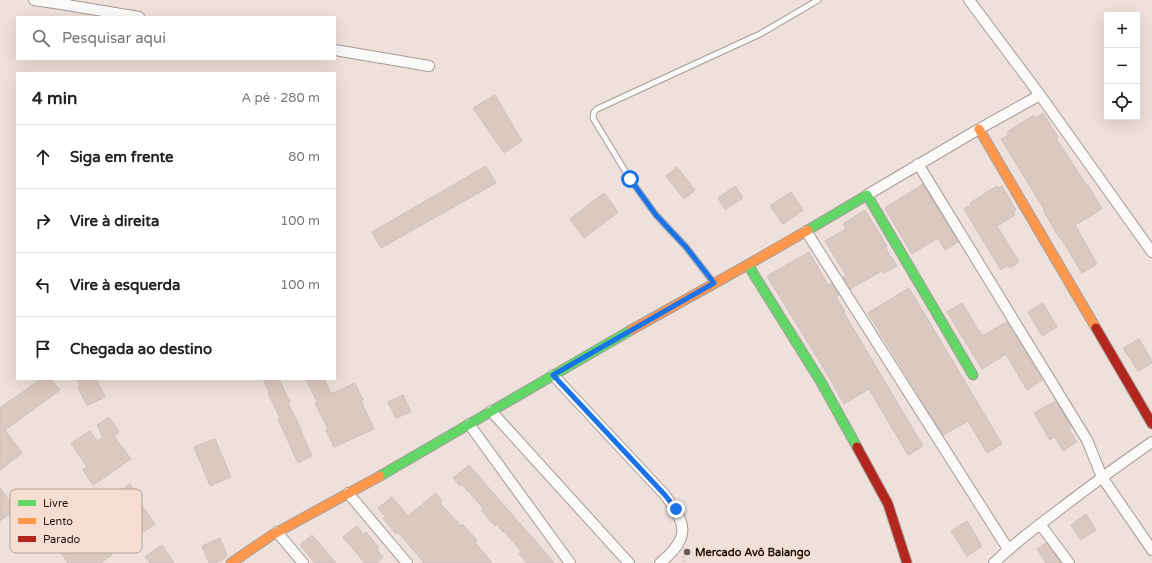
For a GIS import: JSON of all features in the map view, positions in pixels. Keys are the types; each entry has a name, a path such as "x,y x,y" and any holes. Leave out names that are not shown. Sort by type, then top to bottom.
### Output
{"street":[{"path":"34,0 133,16"},
{"path":"61,4 72,0"},
{"path":"969,0 1040,95 1152,252"},
{"path":"336,50 429,66"},
{"path":"232,563 277,532 748,265 918,164 1040,95"},
{"path":"979,129 1152,424"},
{"path":"918,164 1087,440 1102,477 1152,550"},
{"path":"867,195 973,375"},
{"path":"806,230 1008,549"},
{"path":"748,265 821,382 888,504 906,563"},
{"path":"553,375 665,495 676,509 683,526 680,543 671,554 660,563"},
{"path":"491,412 629,563"},
{"path":"469,424 570,563"},
{"path":"994,563 1008,549 1040,524 1102,477 1152,442"},
{"path":"348,493 407,563"},
{"path":"1040,524 1069,563"},
{"path":"277,532 303,563"}],"lane":[{"path":"714,283 686,247 656,215 630,179 593,118 594,112 597,109 760,34 818,0"}],"building":[{"path":"495,95 522,141 504,153 473,108"},
{"path":"1043,113 1058,137 1056,138 1087,186 1088,185 1102,209 1075,225 1097,264 1082,273 1061,238 1060,239 1043,210 1044,209 1001,139 1009,135 1007,132 1034,115 1036,118"},
{"path":"486,166 496,183 381,248 372,232"},
{"path":"677,167 695,190 684,199 666,176"},
{"path":"923,184 958,242 945,250 938,238 912,254 885,208"},
{"path":"735,186 743,198 725,209 718,198"},
{"path":"997,186 999,188 1002,186 1016,210 1013,212 1015,215 997,226 1019,262 1010,268 1008,265 1001,270 964,209 971,205 970,203"},
{"path":"791,192 803,210 783,224 770,206"},
{"path":"604,193 618,212 584,238 570,219"},
{"path":"865,210 887,246 885,247 897,266 884,273 883,271 880,272 850,289 843,277 846,275 825,241 846,229 843,224"},
{"path":"809,252 828,285 832,283 839,295 836,297 845,312 844,313 923,446 908,455 869,389 844,404 767,276"},
{"path":"909,288 1002,444 987,453 968,421 943,435 868,313"},
{"path":"962,303 982,336 1007,322 1042,380 1027,390 1006,354 982,369 947,312"},
{"path":"1043,303 1057,327 1042,336 1028,312"},
{"path":"1139,339 1152,363 1138,371 1123,348"},
{"path":"40,380 52,380 60,390 5,430 22,453 0,470 0,408"},
{"path":"77,380 96,380 105,397 87,406 78,387 80,386"},
{"path":"263,380 279,380 290,402 288,403 312,456 298,463 278,419 280,418 268,393 269,392"},
{"path":"306,380 324,380 331,394 355,383 363,400 361,401 374,429 334,447 326,430 328,429 315,403 317,402"},
{"path":"403,395 411,412 396,418 388,402"},
{"path":"1056,401 1072,427 1069,429 1077,442 1063,451 1055,437 1050,440 1034,413"},
{"path":"109,417 119,432 114,436 131,459 93,485 83,470 87,467 71,443 90,431 97,441 103,437 97,425"},
{"path":"215,439 231,477 210,486 194,447"},
{"path":"469,465 554,563 527,563 519,554 522,552 504,531 503,532 497,524 495,526 481,510 484,509 462,484 460,486 453,478"},
{"path":"130,484 133,489 123,489"},
{"path":"0,488 10,501 10,514 0,521"},
{"path":"436,493 442,501 440,503 461,526 463,525 477,540 475,542 492,563 424,563 398,532 396,534 383,518 385,516 378,508 392,497 408,516"},
{"path":"142,506 155,524 142,533"},
{"path":"1086,514 1096,530 1081,540 1071,525"},
{"path":"967,521 982,546 967,556 951,531"},
{"path":"357,526 363,534 366,532 379,548 377,550 383,557 377,563 365,563 343,537"},
{"path":"312,535 336,563 315,563 300,545"},
{"path":"220,538 227,555 223,560 215,563 209,563 202,546"},
{"path":"1046,543 1061,563 1046,563 1037,549"},
{"path":"162,545 174,563 150,563 145,557"},
{"path":"61,553 112,553 111,554 112,555 101,563 68,563"}],"traffic: fast":[{"path":"808,230 867,195 973,375"},
{"path":"748,265 821,382 857,447"},
{"path":"380,476 631,330"}],"traffic: slow":[{"path":"979,129 1096,328"},
{"path":"631,330 808,230"},
{"path":"231,563 272,535 380,476"}],"traffic: jam":[{"path":"1096,328 1152,424"},
{"path":"857,447 888,504 907,563"}],"place":[{"name":"Mercado Avô Baiango","path":"687,552"}],"route":[{"path":"630,179 656,215 686,247 714,283 553,375 665,495 676,509"}]}
